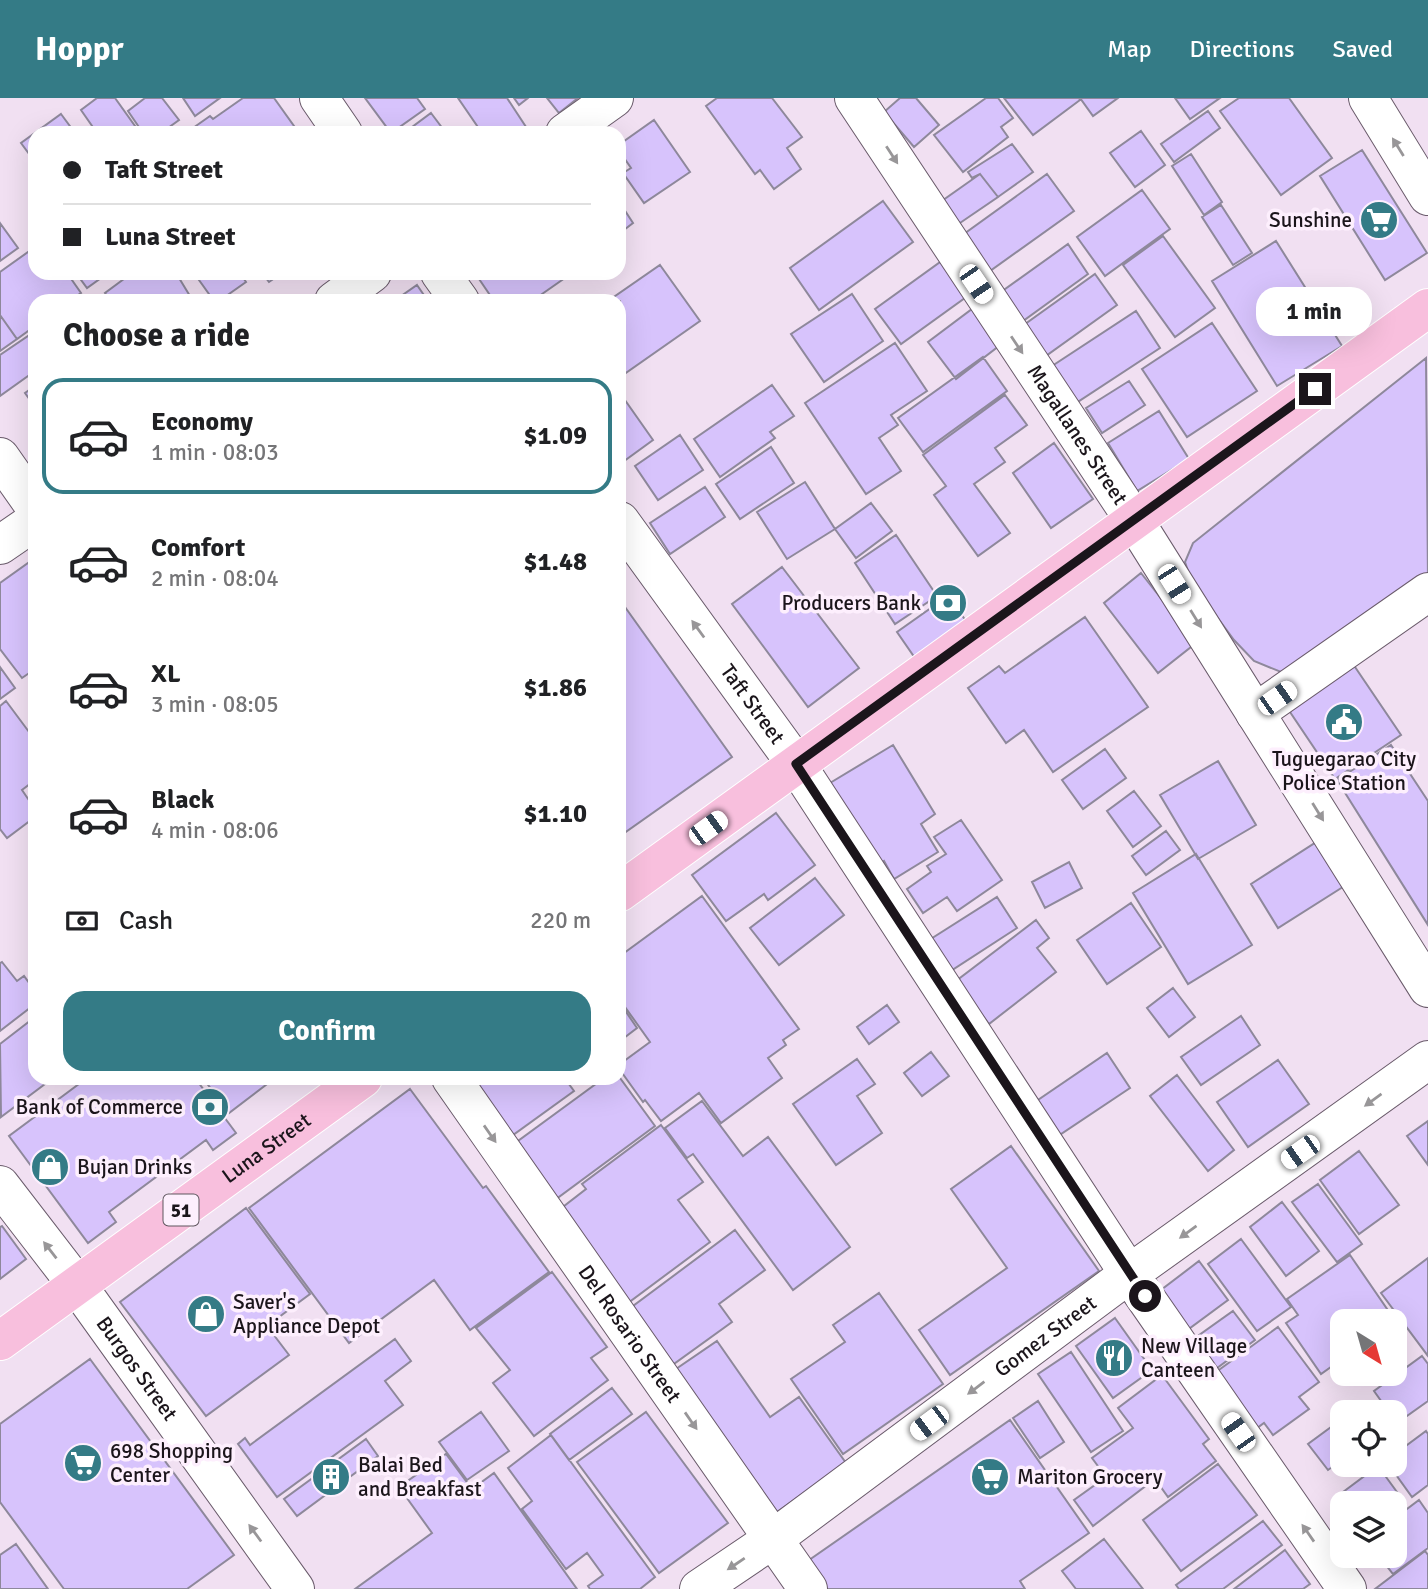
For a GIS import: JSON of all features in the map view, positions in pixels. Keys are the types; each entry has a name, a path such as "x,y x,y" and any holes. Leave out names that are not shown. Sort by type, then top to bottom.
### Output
{"main road":[{"path":"626,888 1428,308"},
{"name":"Luna Street","path":"0,1342 353,1085"}],"street":[{"path":"319,98 338,126"},
{"path":"575,126 614,98"},
{"name":"Magallanes Street","path":"854,98 1134,520 1428,988"},
{"path":"1368,98 1428,196"},
{"path":"344,294 362,280"},
{"path":"0,457 28,497"},
{"path":"0,545 28,527"},
{"name":"Taft Street","path":"626,529 796,764 1129,1274 1347,1589"},
{"path":"1255,713 1428,592"},
{"name":"Gomez Street","path":"699,1589 773,1539 1129,1274 1428,1060"},
{"name":"Del Rosario Street","path":"456,1085 808,1589"},
{"name":"Burgos Street","path":"0,1185 78,1285 295,1589"}],"building":[{"path":"97,98 115,98 135,126 92,126 81,110"},
{"path":"145,98 162,98 179,120 171,126 138,126 128,111"},
{"path":"183,98 220,98 195,116"},
{"path":"243,98 274,98 294,126 196,126 210,116 213,119"},
{"path":"365,98 417,98 425,109 401,126 386,126"},
{"path":"458,98 507,98 525,126 477,126"},
{"path":"514,98 528,98 519,105"},
{"path":"547,98 578,98 559,113"},
{"path":"717,98 772,98 802,137 787,148 801,169 774,189 760,170 755,174 706,106"},
{"path":"900,98 916,98 939,125 914,147 884,112"},
{"path":"986,98 998,98 1013,118 1001,127 1008,137 963,172 934,135"},
{"path":"1004,98 1079,98 1080,100 1033,135"},
{"path":"1080,98 1118,98 1093,116"},
{"path":"1175,98 1220,98 1190,119"},
{"path":"1239,98 1289,98 1332,158 1281,195 1220,111"},
{"path":"1208,111 1220,128 1174,162 1161,144"},
{"path":"431,113 441,126 413,126"},
{"path":"61,114 70,126 44,126"},
{"path":"654,120 690,172 644,203 626,177 626,171 631,168 626,161 626,140"},
{"path":"1141,131 1165,165 1135,187 1110,153"},
{"path":"28,138 28,152 21,143"},
{"path":"1012,144 1033,172 998,197 980,174 972,178 968,172"},
{"path":"1362,150 1427,253 1385,280 1320,176"},
{"path":"1191,154 1222,202 1204,215 1172,166"},
{"path":"980,174 998,197 957,225 939,203"},
{"path":"1047,174 1074,211 983,276 957,239"},
{"path":"1142,190 1170,229 1105,276 1077,237"},
{"path":"883,201 913,242 819,310 790,268"},
{"path":"1221,205 1252,253 1233,265 1202,217"},
{"path":"626,212 633,223 626,228"},
{"path":"0,223 18,248 0,261"},
{"path":"1163,236 1215,308 1175,337 1123,265"},
{"path":"1276,241 1342,346 1277,386 1212,281"},
{"path":"1068,244 1088,274 1023,321 1001,292"},
{"path":"28,252 28,280 72,280 81,293 28,294 28,331 17,339 0,315 0,272"},
{"path":"943,260 969,295 901,344 875,309"},
{"path":"660,265 700,321 626,373 626,294 618,294"},
{"path":"1095,274 1117,305 1043,358 1021,327"},
{"path":"81,280 98,280 87,288"},
{"path":"123,280 180,280 189,294 106,294"},
{"path":"199,280 246,282 229,294 209,294"},
{"path":"480,280 562,280 542,294 489,294"},
{"path":"417,285 423,294 404,294"},
{"path":"852,294 883,341 824,382 791,334"},
{"path":"980,303 1008,339 956,379 928,342"},
{"path":"1136,311 1160,348 1073,405 1049,368"},
{"path":"0,315 17,339 0,351"},
{"path":"1212,323 1257,391 1187,437 1142,369"},
{"path":"28,336 28,376 0,396 0,355"},
{"path":"895,343 927,391 891,415 898,425 879,438 901,471 866,494 805,403"},
{"path":"983,357 1007,391 923,452 898,418"},
{"path":"1426,358 1428,582 1281,672 1254,661 1234,640 1192,583 1185,562 1193,543"},
{"path":"1129,381 1145,405 1102,433 1086,408"},
{"path":"772,385 794,416 770,432 775,438 720,477 694,439"},
{"path":"1005,395 1027,425 995,448 1005,462 974,484 1010,533 978,556 934,495 946,486 923,455"},
{"path":"626,402 653,440 626,460"},
{"path":"1159,411 1189,459 1137,491 1108,443"},
{"path":"680,435 703,470 658,500 635,466"},
{"path":"1054,443 1093,499 1051,528 1013,473"},
{"path":"771,447 794,483 740,519 716,484"},
{"path":"805,482 835,529 787,559 757,512"},
{"path":"705,487 725,517 670,554 650,523"},
{"path":"871,503 892,531 856,558 835,529"},
{"path":"896,535 937,596 895,624 855,563"},
{"path":"28,563 28,674 22,678 0,649 0,583"},
{"path":"782,567 859,668 808,707 732,604"},
{"path":"1141,573 1196,643 1158,673 1104,603"},
{"path":"948,596 966,621 915,658 897,632"},
{"path":"626,608 732,757 626,832"},
{"path":"1085,617 1148,707 1053,772 1024,730 1006,743 968,688 999,666 1005,673"},
{"name":"Tuguegarao City Police Station","path":"1353,664 1401,735 1335,779 1288,709"},
{"path":"0,667 15,688 0,699"},
{"path":"6,701 28,731 28,785 22,790 28,799 28,822 7,838 0,829 0,706"},
{"path":"893,745 935,814 921,824 938,852 894,879 884,861 875,867 825,786"},
{"path":"1391,745 1428,801 1428,925 1337,780"},
{"path":"1105,749 1126,778 1083,809 1062,780"},
{"path":"1218,761 1256,825 1198,859 1160,795"},
{"path":"1134,791 1161,826 1133,847 1107,811"},
{"path":"776,813 815,865 768,900 764,894 726,921 692,875"},
{"path":"961,820 1002,880 957,911 947,897 923,913 907,889 931,872 927,866 946,854 934,837"},
{"path":"1166,831 1180,850 1146,875 1132,856"},
{"path":"1318,841 1346,885 1278,928 1251,884"},
{"path":"1196,854 1252,945 1188,984 1133,893"},
{"path":"1069,862 1082,888 1045,908 1032,882"},
{"path":"815,878 844,915 779,965 750,928"},
{"path":"702,896 799,1029 783,1040 786,1045 768,1058 782,1078 721,1123 699,1093 661,1121 626,1078 626,1060 650,1042 626,1008 626,952"},
{"path":"997,897 1017,928 946,974 926,942"},
{"path":"1131,903 1161,947 1107,984 1077,940"},
{"path":"1036,920 1049,938 1037,948 1056,972 989,1024 956,981"},
{"path":"2,962 17,981 24,976 28,981 28,1009 0,1031"},
{"path":"1173,988 1195,1017 1169,1037 1147,1008"},
{"path":"887,1005 899,1022 869,1044 857,1027"},
{"path":"626,1012 637,1028 626,1036"},
{"path":"1241,1016 1260,1045 1201,1085 1181,1057"},
{"path":"28,1022 28,1085 44,1085 1,1117 0,1044"},
{"path":"931,1052 949,1076 922,1096 904,1073"},
{"path":"1107,1053 1130,1088 1058,1136 1035,1102"},
{"path":"857,1059 875,1084 857,1096 882,1133 836,1165 793,1104"},
{"path":"1278,1060 1309,1104 1248,1147 1217,1102"},
{"path":"1177,1075 1234,1150 1208,1171 1150,1096"},
{"path":"78,1085 200,1085 236,1133 213,1150 206,1140 109,1212 116,1222 88,1243 9,1136"},
{"path":"208,1085 266,1085 229,1113"},
{"path":"475,1085 570,1085 574,1091 513,1135"},
{"path":"594,1085 625,1085 655,1126 548,1205 507,1149"},
{"path":"410,1089 549,1272 470,1330 434,1280 349,1343 249,1208"},
{"path":"702,1101 743,1156 768,1137 850,1247 793,1290 693,1154 687,1158 665,1128"},
{"path":"1428,1121 1428,1165 1407,1136"},
{"path":"661,1125 703,1182 678,1200 710,1242 628,1303 559,1210 586,1189 582,1184"},
{"path":"1011,1146 1099,1271 950,1375 919,1330 1007,1268 951,1189"},
{"path":"1359,1151 1399,1205 1359,1234 1320,1180"},
{"path":"1318,1184 1362,1244 1337,1262 1292,1202"},
{"path":"1282,1202 1319,1251 1286,1276 1250,1227"},
{"name":"Saver's Appliance Depot","path":"246,1208 310,1294 267,1326 289,1355 206,1416 120,1302"},
{"path":"2,1226 26,1259 0,1279 0,1227"},
{"path":"735,1230 765,1270 719,1304 732,1322 671,1366 629,1309"},
{"path":"1241,1239 1291,1307 1257,1331 1208,1264"},
{"path":"1350,1255 1387,1309 1330,1309 1330,1368 1321,1374 1286,1323 1298,1315 1287,1299"},
{"path":"1428,1258 1428,1356 1407,1328 1407,1309 1393,1309 1381,1293"},
{"path":"1199,1261 1228,1300 1186,1331 1157,1293"},
{"path":"552,1272 607,1347 591,1358 608,1380 534,1436 493,1383 510,1370 476,1328"},
{"path":"879,1293 943,1384 843,1454 791,1379 845,1342 833,1325"},
{"path":"1233,1311 1255,1340 1217,1368 1195,1338"},
{"name":"New Village Canteen","path":"1115,1318 1152,1370 1113,1398 1076,1346"},
{"path":"1278,1327 1319,1382 1299,1397 1309,1409 1273,1435 1264,1423 1253,1431 1212,1375"},
{"path":"395,1339 411,1361 385,1381 403,1405 277,1497 238,1444 245,1438 250,1445"},
{"path":"717,1341 770,1417 799,1397 846,1463 777,1512 676,1369"},
{"path":"1071,1352 1123,1431 1091,1452 1038,1374"},
{"path":"1422,1356 1428,1364 1428,1401 1407,1416 1407,1400 1380,1400 1374,1391 1381,1386 1407,1386 1407,1367"},
{"name":"698 Shopping Center","path":"90,1359 234,1555 187,1589 64,1589 0,1502 0,1424"},
{"path":"1162,1375 1209,1439 1203,1444 1216,1461 1168,1497 1155,1479 1093,1526 1074,1500 1106,1477 1092,1458 1133,1428 1118,1408"},
{"path":"612,1388 632,1414 569,1460 550,1434"},
{"path":"1038,1401 1064,1442 1040,1458 1013,1418"},
{"path":"481,1412 509,1451 467,1480 439,1442"},
{"path":"646,1412 728,1523 659,1573 577,1462"},
{"name":"Mariton Grocery","path":"1010,1420 1089,1533 1020,1581 1025,1589 818,1589 802,1565"},
{"path":"1330,1428 1330,1469 1328,1470 1308,1444"},
{"path":"1426,1431 1428,1434 1428,1485 1412,1497 1398,1477 1407,1477 1407,1445"},
{"path":"551,1435 655,1577 640,1589 590,1589 588,1586 603,1575 587,1553 566,1569 522,1509 532,1501 508,1468"},
{"name":"Balai Bed and Breakfast","path":"366,1439 378,1456 297,1516 284,1499"},
{"path":"446,1454 472,1489 494,1473 577,1589 355,1589 432,1533 399,1487"},
{"path":"1218,1464 1257,1515 1181,1571 1143,1520"},
{"path":"1363,1477 1386,1477 1396,1491 1344,1491"},
{"path":"1419,1500 1428,1513 1428,1548 1407,1564 1407,1509"},
{"path":"1263,1521 1282,1545 1223,1589 1179,1589 1176,1585"},
{"path":"1104,1539 1143,1589 1076,1589 1062,1571"},
{"path":"16,1544 48,1589 0,1589 0,1555"},
{"path":"1285,1550 1310,1584 1303,1589 1234,1589"},
{"path":"1425,1551 1428,1555 1428,1589 1375,1589 1403,1568 1407,1568 1407,1565"},
{"path":"1388,1568 1401,1568 1393,1574"}],"place":[{"name":"Sunshine","path":"1379,220"},
{"name":"Producers Bank","path":"948,603"},
{"name":"Tuguegarao City Police Station","path":"1344,722"},
{"name":"Bank of Commerce","path":"210,1107"},
{"name":"Bujan Drinks","path":"50,1167"},
{"name":"Saver's Appliance Depot","path":"206,1314"},
{"name":"New Village Canteen","path":"1114,1358"},
{"name":"698 Shopping Center","path":"83,1463"},
{"name":"Balai Bed and Breakfast","path":"331,1477"},
{"name":"Mariton Grocery","path":"990,1477"}],"route":[{"path":"1145,1296 796,764 1315,389"}]}
